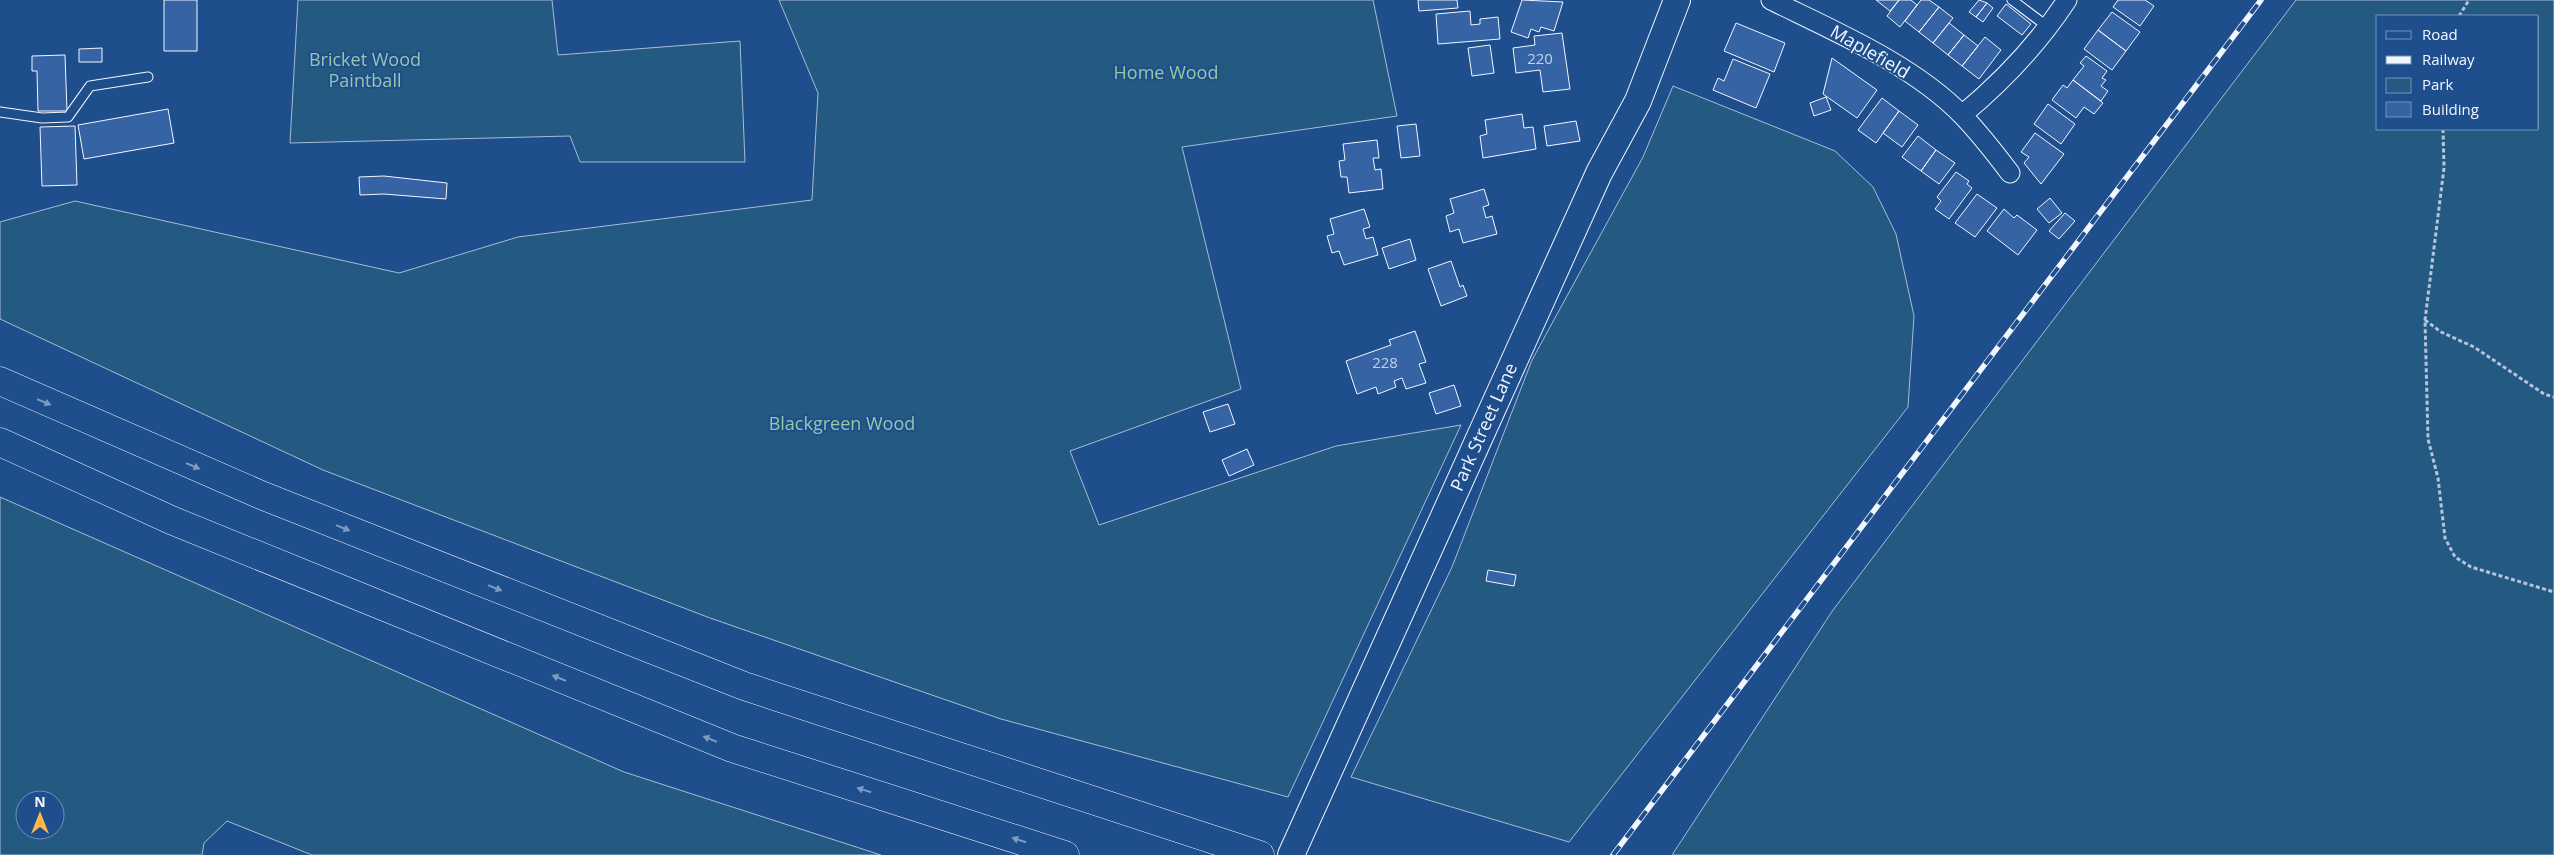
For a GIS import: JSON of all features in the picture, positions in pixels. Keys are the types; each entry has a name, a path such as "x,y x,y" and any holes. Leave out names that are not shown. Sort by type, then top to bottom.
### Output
{"highway":[{"path":"0,381 261,495 744,686 1260,855"},
{"path":"0,442 171,520 732,748 1065,855"}],"street":[{"name":"Park Street Lane","path":"1292,855 1599,173 1638,101 1677,0"},
{"name":"Maplefield","path":"1771,0 1873,50 1916,78 1962,115 2010,173"},
{"path":"1962,115 1991,91 2048,27 2067,0"}],"lane":[{"path":"2012,0 2048,27"},
{"path":"0,112 42,118 68,117 90,86 148,77"}],"path":[{"path":"2460,15 2470,0"},
{"path":"2443,130 2444,168 2425,320 2428,439 2438,478 2445,538 2455,557 2471,567 2554,592"},
{"path":"2425,320 2441,332 2474,347 2544,394 2554,397"}],"green space":[{"name":"Bricket Wood Paintball","path":"298,0 552,0 558,55 740,41 745,162 580,162 570,136 290,143"},
{"name":"Blackgreen Wood","path":"779,0 1373,0 1397,116 1182,147 1241,389 1070,451 1099,525 1336,446 1461,425 1288,797 1001,719 710,618 323,470 0,319 0,222 75,201 399,273 518,237 812,200 818,93"},
{"path":"2296,0 2554,0 2554,855 1672,855 1833,610"},
{"path":"1673,86 1835,151 1873,187 1896,234 1914,316 1908,407 1569,842 1351,777 1452,567 1532,360 1643,157"},
{"path":"0,497 624,772 881,855 312,855 227,821 204,843 202,855 0,855"}],"building":[{"path":"164,0 197,0 197,51 164,51"},
{"path":"1418,0 1457,0 1458,8 1419,11"},
{"path":"1522,0 1563,2 1554,31 1541,27 1539,32 1531,29 1528,38 1511,32"},
{"path":"1876,0 1899,0 1890,11"},
{"path":"1899,0 1911,0 1917,5 1900,27 1887,16"},
{"path":"1921,0 1929,0 1939,7 1919,32 1905,21"},
{"path":"1979,0 1987,3 1976,17 1969,12"},
{"path":"2118,0 2145,0 2154,6 2140,26 2113,7"},
{"path":"1987,3 1993,8 1983,22 1976,17"},
{"path":"2006,4 2031,24 2022,35 1997,16"},
{"path":"1939,7 1953,18 1933,43 1919,32"},
{"path":"1470,11 1471,25 1480,24 1480,19 1498,17 1500,39 1438,44 1436,14"},
{"path":"2112,12 2140,32 2126,51 2098,30"},
{"path":"1736,23 1785,43 1774,72 1724,51"},
{"path":"1949,23 1964,35 1948,55 1933,43"},
{"path":"2098,30 2126,51 2112,70 2084,49"},
{"path":"1562,33 1570,89 1543,92 1540,70 1516,73 1513,48 1535,45 1534,36"},
{"path":"1964,35 1978,46 1962,66 1948,55"},
{"path":"1985,37 2001,50 1979,79 1962,66"},
{"path":"1490,45 1494,73 1472,76 1468,48"},
{"path":"102,48 102,62 79,62 79,49"},
{"path":"65,55 67,111 38,111 37,71 32,71 32,56"},
{"path":"2086,56 2107,71 2102,78 2106,80 2101,86 2108,91 2101,101 2073,80 2084,66 2080,63"},
{"path":"1832,58 1877,90 1857,118 1823,94"},
{"path":"1733,59 1770,74 1756,108 1713,90 1718,78 1724,81"},
{"path":"2073,80 2103,103 2094,114 2084,107 2076,118 2052,100 2063,85 2067,88"},
{"path":"1826,97 1831,110 1814,116 1810,103"},
{"path":"1882,98 1899,111 1876,143 1858,130"},
{"path":"2048,104 2075,124 2061,144 2034,124"},
{"path":"168,109 174,143 84,159 78,125"},
{"path":"1899,111 1918,125 1902,147 1883,133"},
{"path":"1522,114 1524,128 1533,127 1536,149 1483,158 1480,136 1487,134 1485,120"},
{"path":"1576,121 1580,141 1547,146 1544,126"},
{"path":"1416,124 1420,156 1401,158 1397,126"},
{"path":"75,126 77,185 42,186 40,127"},
{"path":"2035,133 2064,154 2041,184 2024,163 2029,157 2021,152"},
{"path":"1918,136 1936,150 1921,171 1902,157"},
{"path":"1377,140 1379,158 1373,158 1375,170 1381,169 1383,189 1349,193 1347,177 1341,177 1339,161 1345,160 1343,144"},
{"path":"1936,150 1955,163 1939,184 1921,171"},
{"path":"1956,172 1969,181 1967,184 1972,188 1949,219 1935,209 1941,201 1937,197"},
{"path":"384,176 447,183 446,199 384,194 360,195 359,177"},
{"path":"1484,189 1489,205 1483,207 1486,218 1492,216 1497,234 1463,243 1459,229 1450,232 1446,216 1454,213 1450,199"},
{"path":"1977,194 1997,208 1975,237 1955,223"},
{"path":"2050,198 2062,213 2049,223 2037,209"},
{"path":"1364,209 1370,227 1363,229 1366,239 1373,237 1378,255 1344,265 1339,251 1332,253 1327,236 1334,234 1330,219"},
{"path":"2004,209 2014,218 2017,215 2037,230 2018,255 1987,231"},
{"path":"2065,213 2075,221 2059,239 2049,231"},
{"path":"1410,239 1416,260 1389,269 1382,248"},
{"path":"1451,261 1460,287 1463,285 1467,296 1441,306 1428,269"},
{"path":"1415,331 1426,362 1419,364 1426,383 1406,389 1402,378 1394,381 1396,387 1378,394 1376,387 1357,394 1346,361 1391,345 1389,340"},
{"path":"1454,385 1461,406 1436,414 1429,393"},
{"path":"1228,404 1235,424 1210,432 1203,412"},
{"path":"1247,449 1254,465 1229,476 1222,460"},
{"path":"1488,570 1516,575 1514,586 1486,581"}],"railway":[{"path":"1613,855 2261,0"}],"park label":[{"name":"Home Wood","path":"1166,73"}]}
